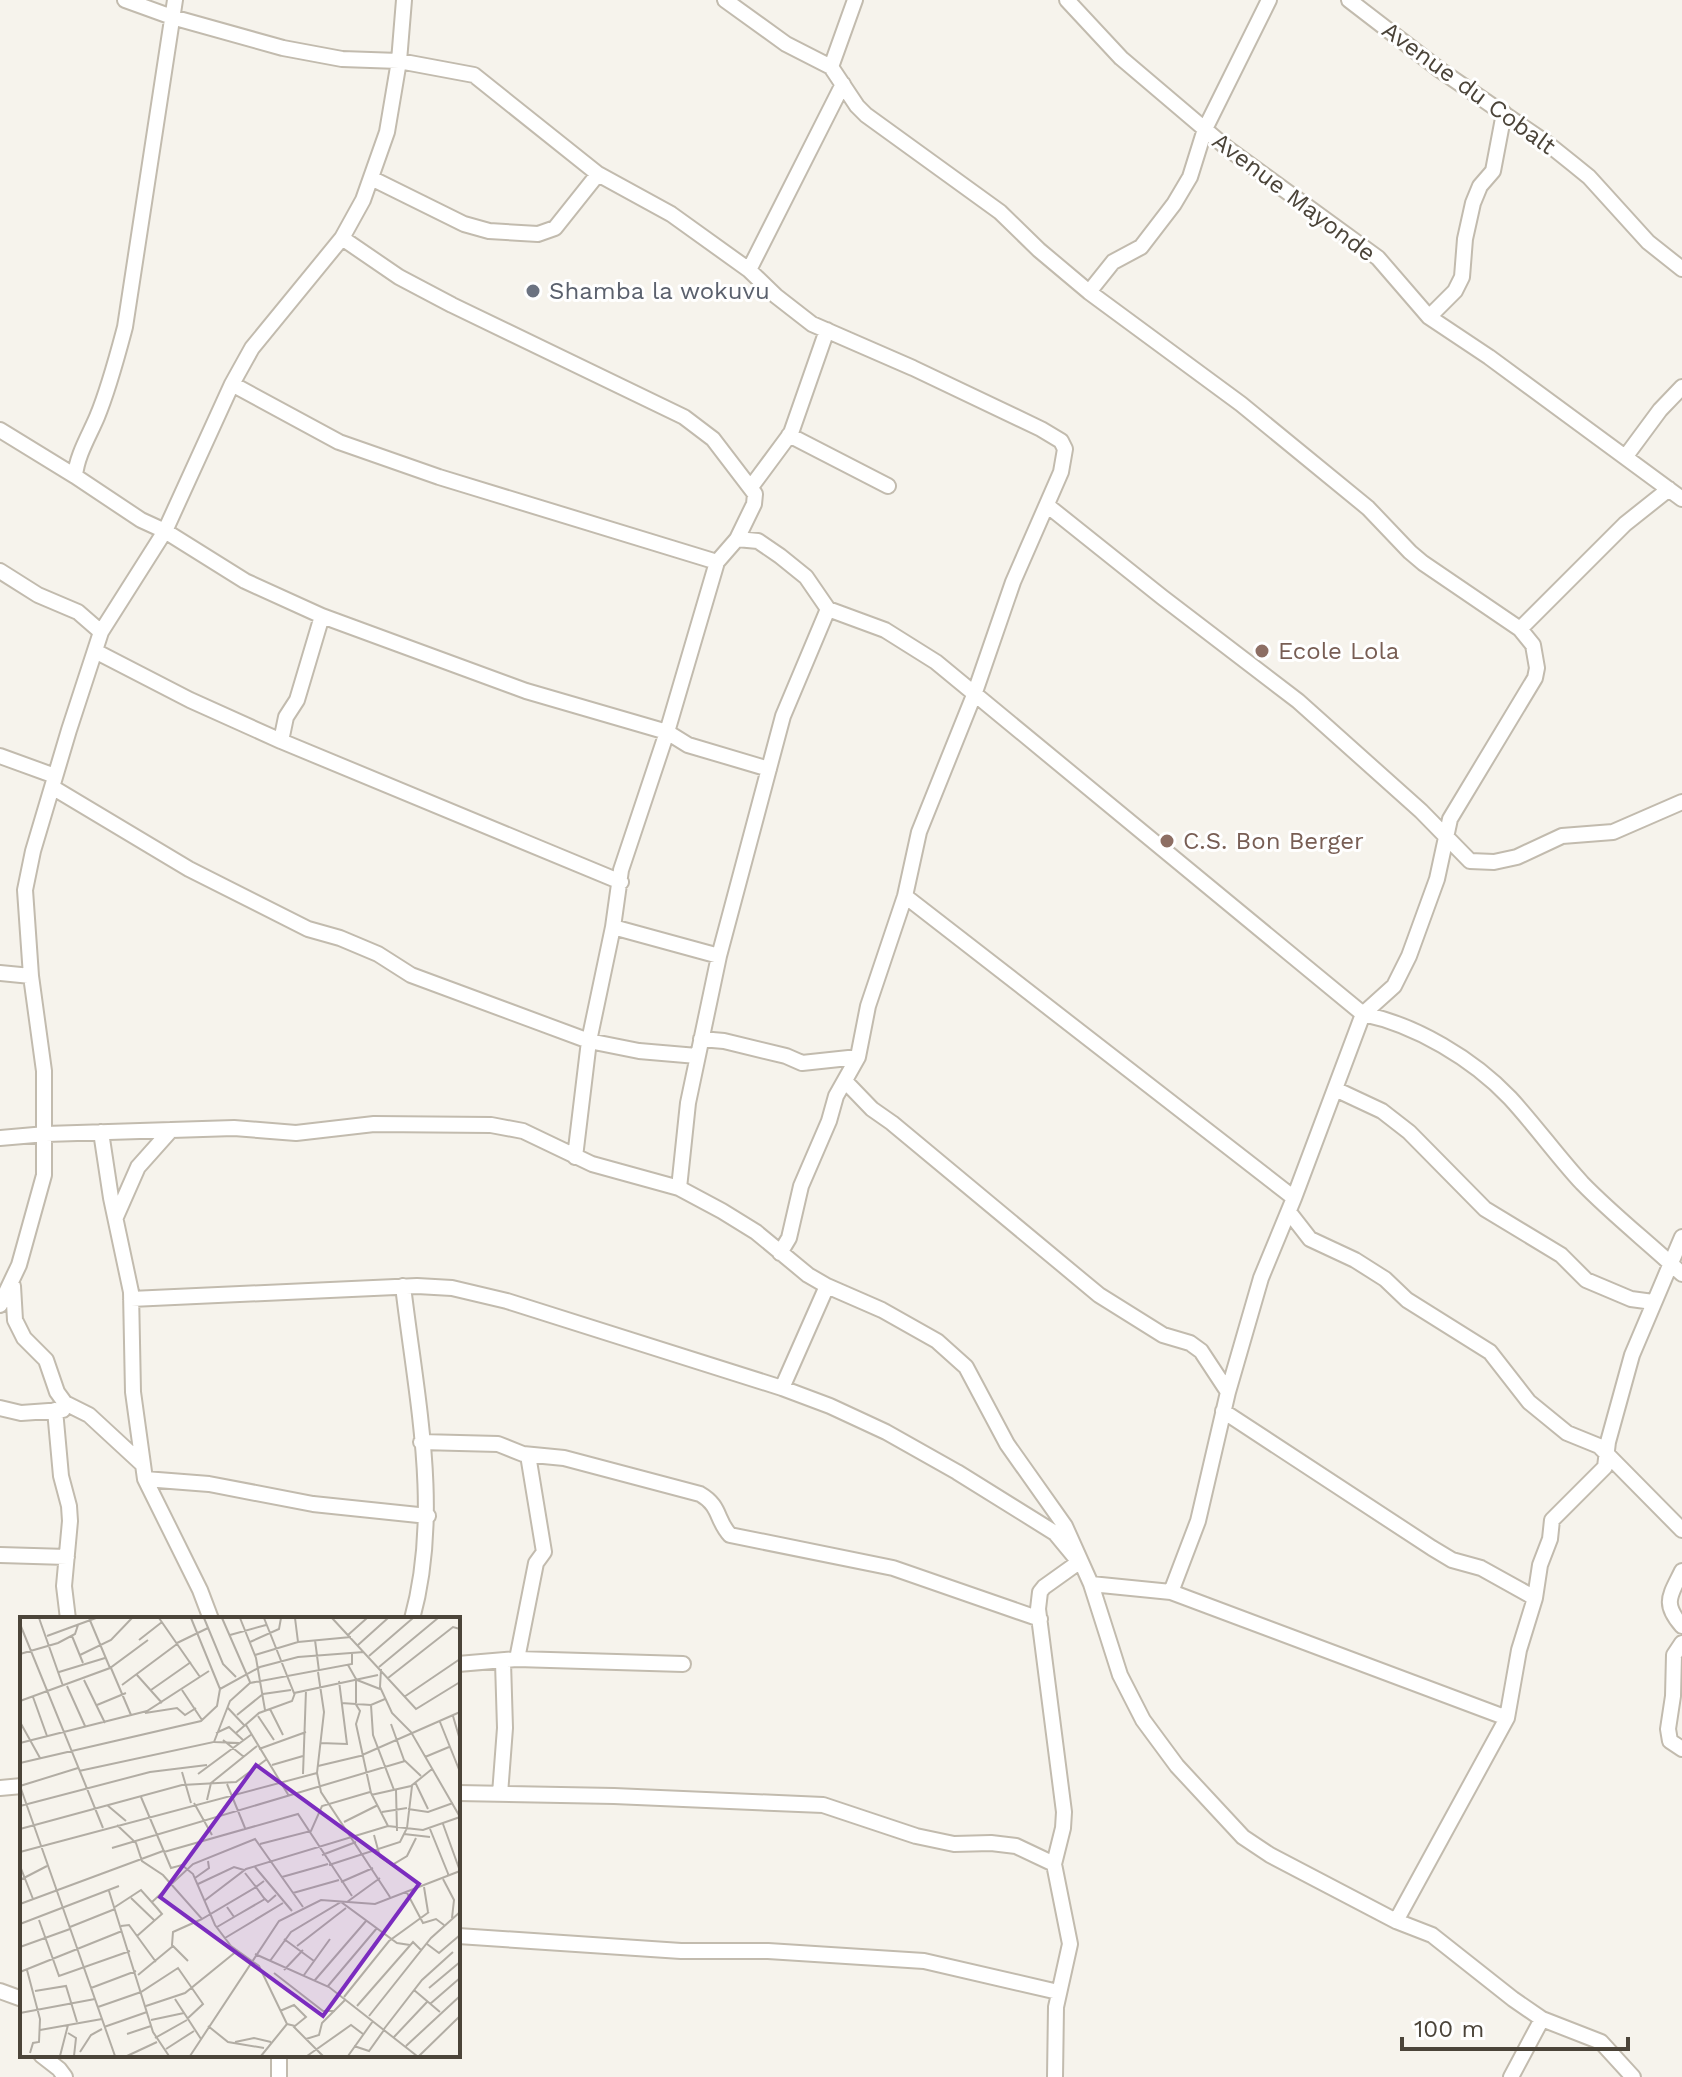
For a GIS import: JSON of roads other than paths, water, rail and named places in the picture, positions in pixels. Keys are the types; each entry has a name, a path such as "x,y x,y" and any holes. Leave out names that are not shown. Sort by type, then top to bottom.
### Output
{"street":[{"path":"125,0 172,17 283,48 342,59 399,61 474,75 598,174 671,214 749,270 799,315 1061,441 1066,456 1048,506 1013,582 974,695 919,832 905,896 868,1006 858,1057 836,1096 829,1121 801,1186 789,1238 780,1253"},
{"path":"75,476 76,465 114,370 125,327 175,0"},
{"path":"73,1409 57,1392 46,1360 24,1338 15,1320 12,1304 13,1282 40,1197 45,1166 44,1071 31,976 25,890 53,782 101,632 165,531 232,384 252,348 274,317 342,238 363,200 387,132 399,61 404,0"},
{"path":"725,0 786,44 831,67 866,115 1007,218 1089,292 1241,404 1368,508 1423,563 1520,629 1533,645 1537,668 1535,678 1450,819 1437,879 1404,966 1394,986 1363,1014 1292,1205 1261,1278 1223,1411 1198,1521 1171,1592"},
{"path":"831,67 855,0"},
{"name":"Avenue Mayonde","path":"1067,0 1121,58 1227,148 1378,258 1429,317 1489,357 1682,499"},
{"path":"1089,292 1113,262 1141,247 1190,177 1205,129 1269,0"},
{"name":"Avenue du Cobalt","path":"1349,0 1589,177 1648,242 1682,269"},
{"path":"749,270 843,84"},
{"path":"1429,317 1455,291 1462,277 1465,239 1473,203 1480,186 1493,171 1504,113"},
{"path":"371,178 464,224 489,231 538,234 555,228 598,174"},
{"path":"342,238 399,277 452,305 562,361 684,417 713,439 751,487 756,498 737,539 717,562 693,639 675,714 621,870 613,927 589,1041 575,1157"},
{"path":"751,487 789,435 827,330"},
{"path":"232,384 339,442 439,477 717,562"},
{"path":"1626,456 1660,410 1682,387"},
{"path":"0,430 141,520 165,531 245,581 322,616 526,691 667,732 688,745 769,769"},
{"path":"789,435 888,486"},
{"path":"1520,629 1625,524 1669,489"},
{"path":"1048,506 1298,701 1421,811 1470,861 1494,862 1517,857 1562,836 1613,832 1682,802"},
{"path":"737,539 758,541 780,556 806,577 828,609 885,630 936,662 1363,1014 1386,1019 1451,1051 1491,1080 1583,1184 1682,1274"},
{"path":"0,571 38,595 78,612 101,632"},
{"path":"679,1188 688,1103 719,956 783,716 828,609"},
{"path":"281,741 286,717 297,700 322,616"},
{"path":"95,651 190,700 281,741 621,882"},
{"path":"0,756 53,782 189,869 308,929 378,954 423,980 589,1041 639,1051 697,1056"},
{"path":"905,896 1292,1205 1310,1239 1355,1260 1385,1279 1407,1300 1490,1352 1529,1402 1567,1433 1599,1446 1682,1530"},
{"path":"613,927 719,956"},
{"path":"0,973 31,976"},
{"path":"701,1039 724,1041 802,1063 858,1057"},
{"path":"845,1081 872,1109 1099,1295 1163,1335 1190,1343 1201,1351 1228,1392"},
{"path":"1335,1089 1382,1111 1409,1132 1485,1209 1561,1255 1586,1280 1631,1299 1653,1302"},
{"path":"0,1138 234,1128 296,1133 374,1124 491,1125 523,1131 575,1157 679,1188 756,1232 827,1286 882,1310 937,1341 966,1367 1007,1444 1065,1526 1091,1584 1127,1690 1151,1732 1177,1766 1243,1837 1257,1848 1444,1943 1542,2019 1601,2042 1633,2077"},
{"path":"116,1217 132,1177 171,1130"},
{"path":"101,1132 131,1299 133,1392 141,1463 145,1479 210,1617"},
{"path":"1396,1921 1507,1718 1519,1650 1555,1514 1605,1467 1608,1442 1632,1355 1682,1237"},
{"path":"1,1300 13,1282"},
{"path":"131,1299 403,1286 452,1288 507,1301 782,1388 886,1432 1055,1533 1079,1562"},
{"path":"403,1286 428,1516 423,1574 412,1617"},
{"path":"782,1388 827,1286"},
{"path":"0,1408 21,1413 73,1409 89,1415 141,1463"},
{"path":"55,1410 61,1476 69,1506 64,1586 68,1617"},
{"path":"1223,1411 1452,1560 1481,1568 1535,1598"},
{"path":"421,1442 498,1444 514,1452 564,1458 700,1494 714,1505 723,1527 730,1535 893,1568 1040,1619"},
{"path":"500,1794 510,1660 536,1563 544,1552 528,1455"},
{"path":"145,1479 209,1484 313,1504 428,1516"},
{"path":"0,1555 67,1557"},
{"path":"1011,1609 1040,1592 1079,1562"},
{"path":"1682,1571 1668,1603 1670,1611 1682,1626"},
{"path":"1091,1584 1171,1592 1507,1718"},
{"path":"1040,1592 1040,1619 1064,1812 1054,1864 1063,1916 1070,1936 1058,1992 1055,2077"},
{"path":"1682,1643 1674,1655 1668,1729 1670,1741 1682,1749"},
{"path":"460,1664 510,1660 683,1664"},
{"path":"0,1788 20,1786"},
{"path":"460,1793 823,1805 916,1836 954,1844 1016,1846 1054,1864"},
{"path":"460,1936 681,1951 783,1952 924,1961 1058,1992"},
{"path":"0,1991 20,1998"},
{"path":"1511,2077 1542,2019"},
{"path":"43,2057 65,2077"}],"place":[{"name":"Shamba la wokuvu","path":"533,291"},
{"name":"Ecole Lola","path":"1262,651"},
{"name":"C.S. Bon Berger","path":"1167,841"}]}
